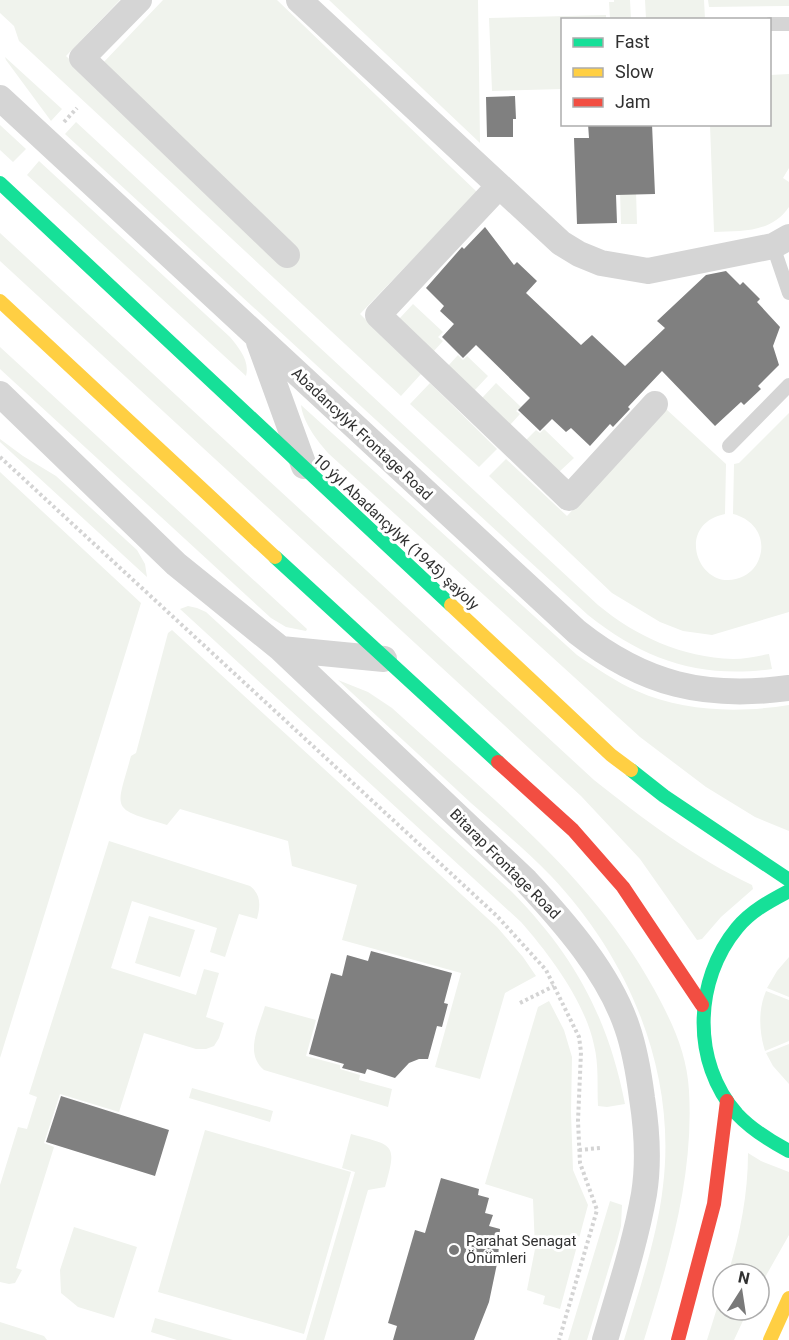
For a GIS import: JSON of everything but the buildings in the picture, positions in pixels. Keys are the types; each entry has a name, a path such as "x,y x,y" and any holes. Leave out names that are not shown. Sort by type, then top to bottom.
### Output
{"main road":[{"name":"10 ýyl Abadançylyk (1945) şaýoly","path":"0,183 306,472 611,755 664,796 789,880"},
{"path":"0,301 384,659 545,803 603,862 647,921 702,1005"},
{"path":"789,891 763,905 733,932 712,966 702,1005 704,1046 717,1084 727,1101 754,1130 789,1151"},
{"path":"678,1340 714,1204 727,1101"},
{"path":"770,1340 789,1298"}],"street":[{"path":"139,0 82,58 287,255"},
{"path":"299,0 561,243 579,254 610,265 648,271 781,242"},
{"name":"Abadancylyk Frontage Road","path":"0,98 568,624 596,647 644,674 693,688 732,692 789,688"},
{"path":"499,186 378,315 569,498 656,404"},
{"path":"258,338 306,472"},
{"path":"0,394 176,564 281,649 384,659"},
{"name":"Bitarap Frontage Road","path":"281,649 555,912 584,950 609,989 627,1026 639,1073 647,1151 644,1193 630,1253 605,1340"}],"lane":[{"path":"771,24 789,24"},
{"path":"781,242 789,293"},
{"path":"729,446 789,385"}],"path":[{"path":"0,457 497,916 546,970 579,1037 581,1052 578,1121 580,1163 597,1210 559,1340"},
{"path":"520,1003 554,986"},
{"path":"579,1150 600,1148"}],"shaded area":[{"path":"0,0 120,0 66,56 283,263 101,65 163,0 277,0 477,192 360,314 421,374 401,396 19,41 14,26 0,13"},
{"path":"329,0 478,0 480,143"},
{"path":"614,0 630,0 631,18 610,18 609,2 614,2"},
{"path":"645,0 704,0 705,18 646,18"},
{"path":"708,0 789,0 789,6 709,7"},
{"path":"606,15 606,18 561,18 561,89 492,91 489,18"},
{"path":"5,57 62,109 51,121 6,60"},
{"path":"789,74 789,168 783,178 789,182 789,207 774,222 765,226 745,231 714,232 710,126 771,126 771,75"},
{"path":"76,122 598,605 628,627 661,643 695,654 714,657 738,659 769,654 772,669 721,671 674,663 630,644 588,615 65,134"},
{"path":"0,125 26,149 13,162 0,150"},
{"path":"618,126 634,126 637,224 621,224"},
{"path":"39,161 230,337 245,360 246,376 27,175"},
{"path":"0,233 594,780 670,837 710,863 752,885 753,889 721,917 702,939 697,940 640,859 581,796 0,261"},
{"path":"413,304 443,332 438,337 443,341 433,352 399,319"},
{"path":"0,347 307,629 306,631 286,627 271,618 0,369"},
{"path":"458,355 463,360 467,356 488,376 474,391 448,366"},
{"path":"430,383 497,449 479,467 410,404"},
{"path":"496,383 521,407 516,411 520,414 510,425 482,398"},
{"path":"301,405 577,655 606,674 655,698 693,707 731,710 789,705 789,831 755,817 706,787 640,737 329,454 311,431"},
{"path":"666,409 726,464 725,514 709,521 699,531 696,544 698,557 705,569 715,577 729,580 744,576 751,571 758,562 761,551 757,530 747,520 733,514 734,464 739,463 789,413 789,612 712,635 683,631 660,622 612,593 489,476 506,459 567,516"},
{"path":"544,429 574,458 559,472 526,440 536,430 540,433"},
{"path":"0,439 56,476 137,550 145,564 147,577 0,442"},
{"path":"0,472 141,603 0,1058"},
{"path":"188,606 206,612 512,892 534,916 571,964 598,1015 618,1072 625,1104 598,1106 596,1053 583,1012 554,964 521,922 180,609"},
{"path":"172,630 497,927 523,957 536,976 505,993 480,1079 435,1067 461,973 342,940 357,885 292,866 288,841 180,809 167,825 135,815 122,805 122,788 131,756 136,753 168,633"},
{"path":"338,680 368,692 392,708 500,805 569,873 629,948 654,989 672,1026 682,1051 688,1077 690,1123 688,1155 671,1248 644,1340 624,1340 647,1264 660,1206 665,1143 662,1101 654,1059 642,1019 624,980 603,943 579,908 551,876"},
{"path":"109,841 250,886 258,897 257,919 239,914 225,957 210,952 217,928 132,901 111,968 196,995 204,969 219,973 206,1017 224,1023 219,1038 214,1046 196,1049 144,1033 119,1112 60,1094 44,1143 54,1147 16,1268 22,1270 15,1283 0,1282 0,1185 18,1127 27,1129 37,1097 29,1094"},
{"path":"149,916 195,930 180,977 135,963"},
{"path":"789,957 789,997 767,988"},
{"path":"766,991 789,1000 789,1041 765,1051 760,1021"},
{"path":"549,1001 564,1030 572,1057 573,1170 588,1205 560,1309 543,1304 545,1296 527,1290 535,1249 533,1199 485,1184 538,1007"},
{"path":"265,1006 316,1020 306,1056 340,1065 340,1069 360,1075 359,1080 392,1089 388,1107 264,1070 258,1063 254,1048"},
{"path":"789,1044 789,1084 773,1066 766,1053"},
{"path":"192,1088 273,1111 270,1122 189,1098"},
{"path":"205,1130 351,1172 304,1334 158,1292"},
{"path":"351,1134 376,1141 389,1148 391,1161 389,1172 385,1187 368,1190 324,1340 306,1340 355,1172 342,1168"},
{"path":"748,1153 789,1172 789,1235 771,1267 771,1262 731,1262 747,1184"},
{"path":"610,1201 622,1205 621,1226 617,1241 587,1340 568,1340"},
{"path":"74,1227 137,1247 114,1318 78,1307 61,1293 60,1270"},
{"path":"155,1318 233,1340 177,1340 151,1332"},
{"path":"0,1322 44,1336 47,1340 0,1340"},
{"path":"713,1322 742,1322 734,1340 707,1340"}],"traffic: fast":[{"path":"0,183 451,605"},
{"path":"275,557 498,762"},
{"path":"631,770 664,796 789,880"},
{"path":"789,891 748,916 723,949 712,972 706,996 704,1021 705,1046 722,1093 737,1114 749,1125 789,1151"}],"traffic: slow":[{"path":"0,301 275,557"},
{"path":"451,605 611,755 631,770"},
{"path":"770,1340 789,1298"}],"traffic: jam":[{"path":"498,762 573,830 623,887 702,1005"},
{"path":"678,1340 714,1204 727,1101"}],"place":[{"name":"Parahat Senagat Önümleri","path":"454,1250"}]}
